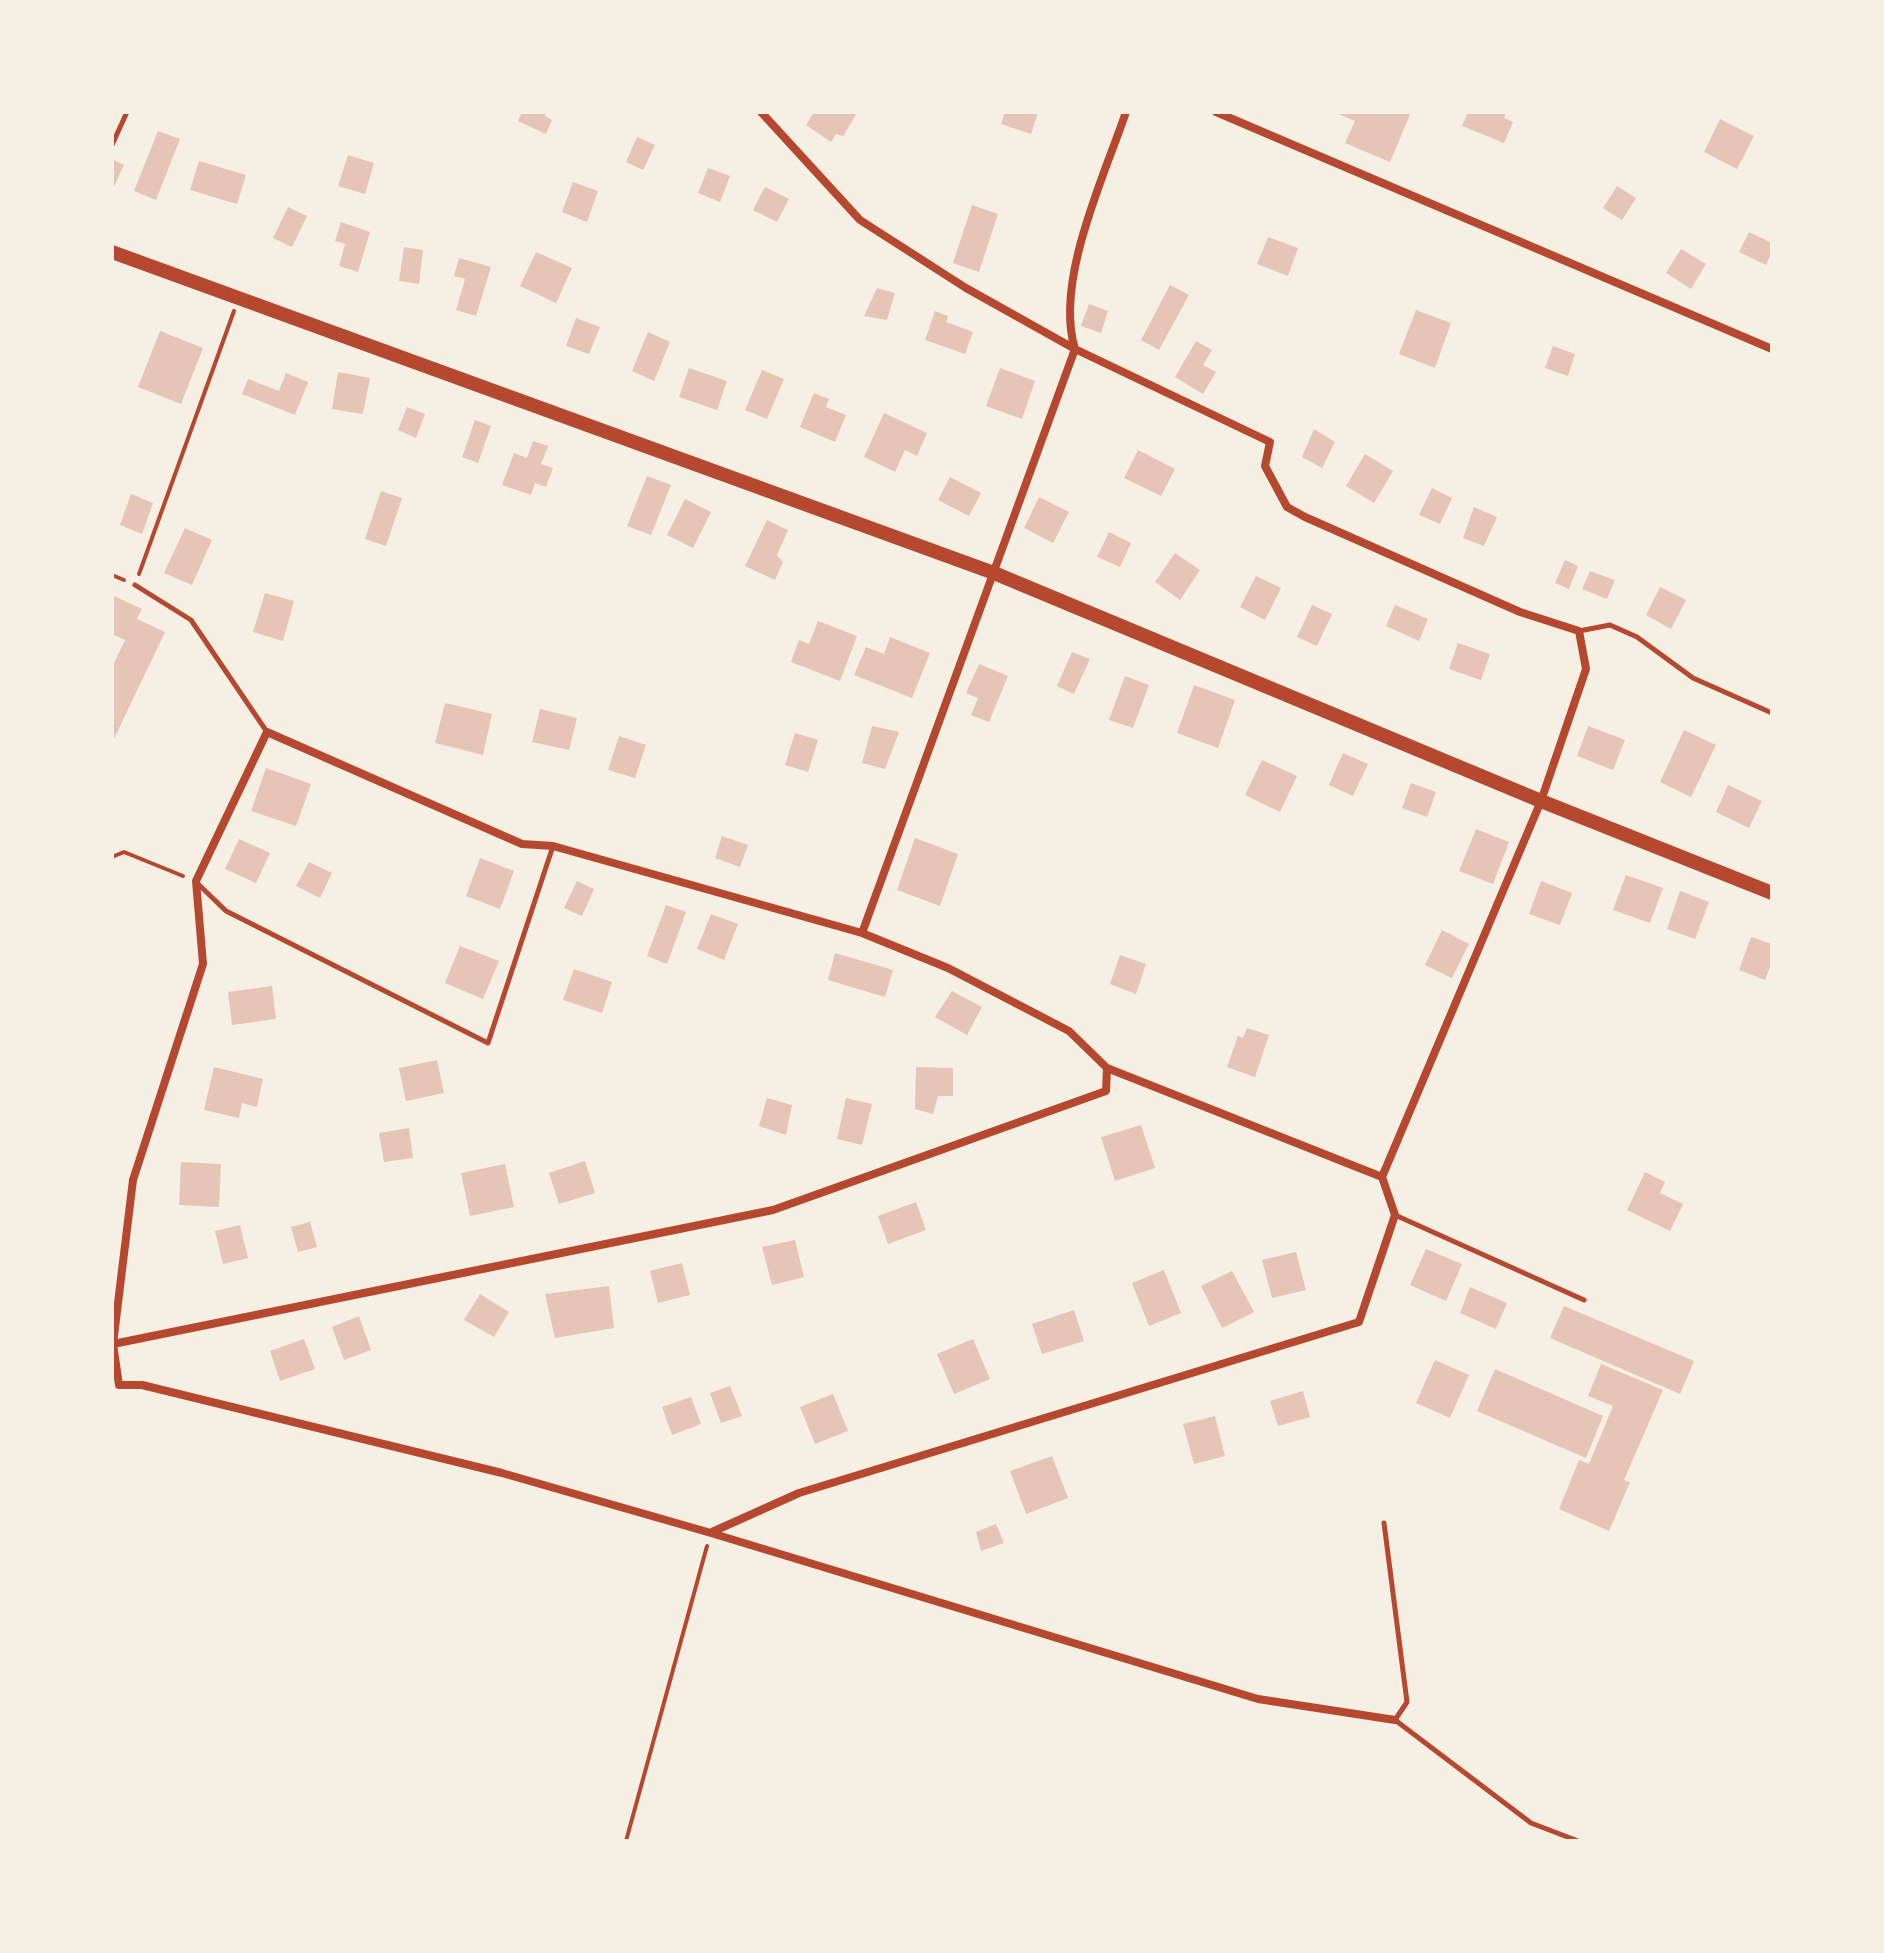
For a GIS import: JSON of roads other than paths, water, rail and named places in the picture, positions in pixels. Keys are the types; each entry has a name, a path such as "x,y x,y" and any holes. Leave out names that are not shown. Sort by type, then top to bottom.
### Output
{"street":[{"path":"711,1533 799,1493 1359,1322 1395,1215 1382,1177 1541,801 1586,669 1579,631 1520,612 1287,507 1265,466 1270,442 1075,349 966,288 860,220 761,112"},
{"path":"862,933 1075,349 1069,329 1071,282 1126,112"},
{"path":"1216,112 1772,349"},
{"path":"112,252 994,573 1541,801 1772,893"},
{"path":"1382,1177 1107,1068 1069,1031 948,968 862,933 553,846 522,844 267,732 196,881 203,964 133,1180 113,1344 115,1387 142,1385 502,1473 1258,1699 1395,1720"},
{"path":"113,1344 773,1210 1106,1091 1107,1068"}],"lane":[{"path":"112,145 127,112"},
{"path":"135,585 191,620 267,732"},
{"path":"1579,631 1610,625 1637,637 1693,678 1772,713"},
{"path":"196,881 226,911 488,1043 553,846"},
{"path":"1395,1215 1584,1300"},
{"path":"1384,1523 1407,1702 1395,1720 1531,1823 1578,1841"}]}
